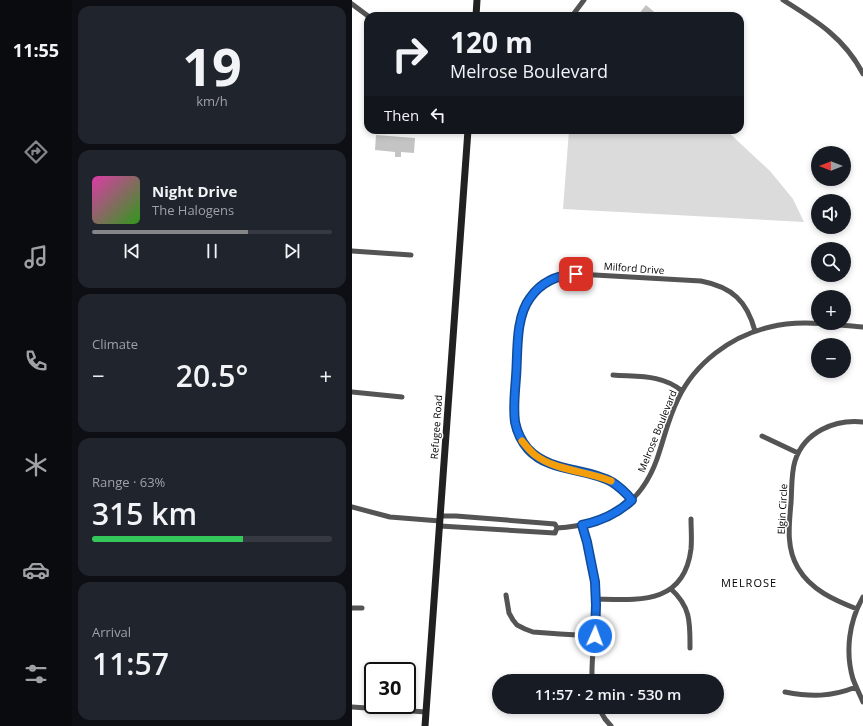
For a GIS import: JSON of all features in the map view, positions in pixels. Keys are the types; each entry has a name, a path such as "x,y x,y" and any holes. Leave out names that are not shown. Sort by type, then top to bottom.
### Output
{"main road":[{"path":"476,12 477,0"},
{"name":"Refugee Road","path":"425,726 468,134"}],"street":[{"path":"575,12 584,0"},
{"path":"783,0 822,25 834,35 852,56 863,74"},
{"path":"352,4 364,13"},
{"path":"352,251 411,255"},
{"name":"Milford Drive","path":"632,500 619,487 604,478 559,467 542,460 522,442 514,416 514,397 520,324 529,298 541,285 549,280 566,275 584,274 701,282 718,285 733,294 750,315 755,331"},
{"name":"Melrose Boulevard","path":"557,528 594,523 618,512 632,500 644,485 652,471 672,413 682,391 706,362 735,340 755,331 778,325 797,323 863,326"},
{"path":"613,375 651,377 660,379 672,383 682,391"},
{"path":"352,392 402,397"},
{"name":"Elgin Circle","path":"857,609 833,599 816,588 803,575 791,551 789,524 793,472 795,461 803,445 816,432 824,428 841,423 863,422"},
{"path":"762,436 798,453"},
{"path":"352,507 390,517 440,521"},
{"name":"Melrose Boulevard","path":"440,521 464,517 555,524 557,528"},
{"path":"596,599 642,599 659,595 671,589 681,579 688,565 691,548 691,519"},
{"name":"Melrose Boulevard","path":"440,521 555,533 557,528"},
{"path":"582,525 595,582 595,636 592,674"},
{"path":"671,589 687,610 690,628 690,648"},
{"path":"506,595 509,613 517,625 525,630 533,632 595,636"},
{"path":"863,597 857,609 851,629 849,648 850,666 856,687 863,702"},
{"path":"352,608 362,608"},
{"path":"785,692 821,696 839,693 856,687"},
{"path":"352,707 426,712"},
{"path":"602,714 611,726"},
{"path":"601,726 607,721"}],"shaded area":[{"path":"569,134 730,134 770,171 793,199 804,222 563,209"}],"building":[{"path":"646,5 654,12 640,12"},
{"path":"376,135 415,138 414,153 401,152 401,157 395,157 395,152 375,150"}],"slow traffic":[{"path":"522,441 535,455 550,464 595,475 611,481"}],"district":[{"name":"MELROSE","path":"749,582"}],"route":[{"path":"576,274 558,277 541,285 529,298 525,307 519,333 514,416 522,442 542,460 559,467 604,478 619,487 632,500 611,516 594,523 582,525 595,582 595,636"}]}
